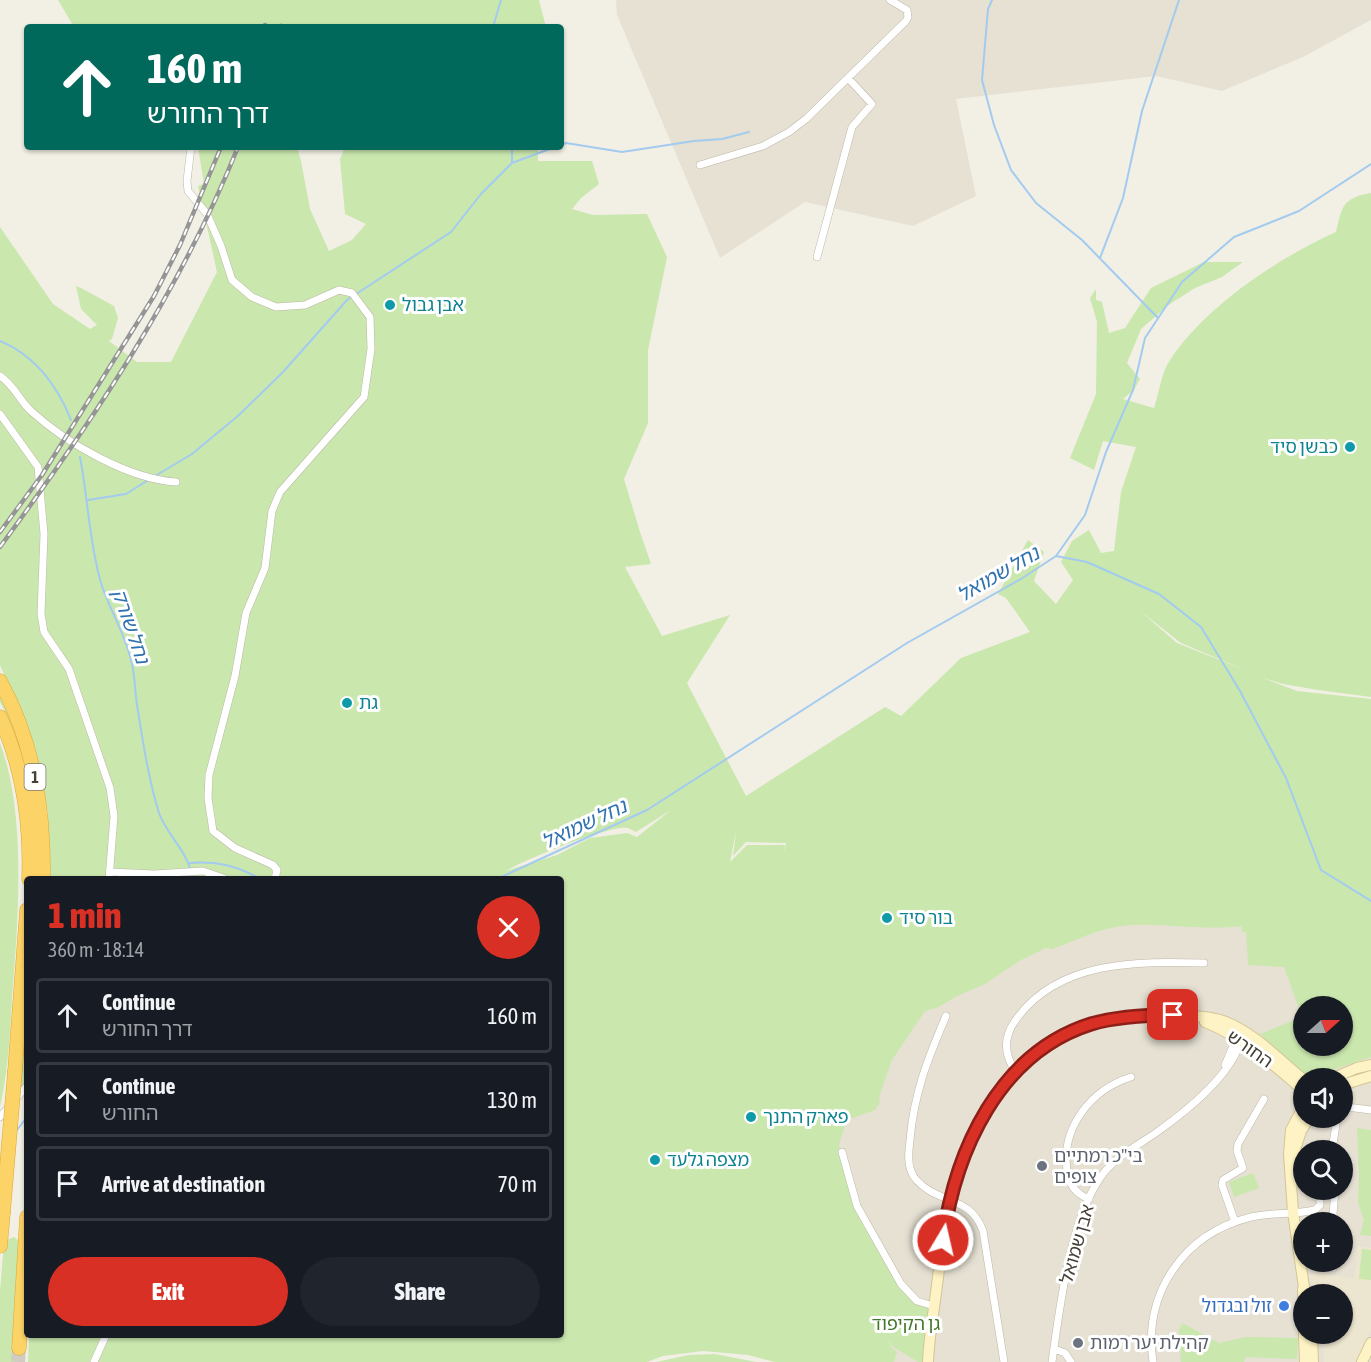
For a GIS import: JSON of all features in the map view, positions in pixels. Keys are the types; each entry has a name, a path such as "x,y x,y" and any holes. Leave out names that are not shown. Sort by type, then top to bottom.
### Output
{"highway":[{"name":"1","path":"0,681 20,722 32,763 43,825 43,876"},
{"name":"1","path":"0,717 13,749 23,785 28,823 29,876"},
{"path":"0,1246 24,950"},
{"path":"19,1348 24,1266"}],"street":[{"path":"700,165 763,146 806,119 906,21 907,10 890,0"},
{"path":"817,256 852,127 872,104 848,78"},
{"path":"191,150 188,191 203,209 213,228 232,280 252,297 276,307 305,305 339,290 352,293 370,316 372,327 364,397 280,492 272,511 265,568 246,613 235,676 209,775 208,798 213,831 235,848 273,865 277,870 276,876"},
{"path":"0,376 9,381 28,409 52,429 97,457 156,481 176,482"},
{"path":"0,414 38,467 44,534 41,614 45,632 69,669 105,771 114,816 110,875 203,871 217,876"},
{"path":"1016,1072 1007,1053 1008,1035 1020,1013 1032,1000 1053,985 1085,972 1103,968 1146,962 1204,963"},
{"name":"החורש","path":"949,1200 967,1149 988,1107 1000,1090 1016,1072 1041,1051 1079,1028 1103,1021 1155,1015 1190,1017 1264,1046 1293,1071"},
{"path":"946,1016 920,1082 912,1116 908,1158 910,1169 918,1182 930,1191 967,1208 977,1218 983,1231 1004,1362"},
{"name":"החורש","path":"1240,1036 1293,1082"},
{"name":"אבן שמואל","path":"1052,1362 1070,1259 1079,1226 1097,1183 1113,1163 1186,1109 1206,1091 1220,1075 1240,1036"},
{"path":"1353,1070 1371,1065"},
{"path":"1353,1082 1371,1076"},
{"path":"1089,1199 1074,1189 1068,1176 1066,1155 1071,1130 1085,1107 1094,1099 1112,1085 1131,1077"},
{"path":"0,1117 24,1089"},
{"path":"1235,1222 1222,1185 1223,1180 1227,1175 1243,1168 1237,1151 1238,1144 1264,1099"},
{"path":"1353,1108 1371,1110"},
{"path":"1293,1126 1289,1154 1292,1171 1293,1212"},
{"path":"1292,1171 1296,1146 1304,1128"},
{"path":"842,1152 857,1206 901,1284 917,1301 934,1306"},
{"path":"928,1362 949,1200"},
{"path":"1153,1362 1152,1318 1168,1277 1181,1258 1199,1241 1235,1222 1262,1215 1311,1211 1318,1208 1319,1200"},
{"path":"1301,1272 1302,1284"},
{"path":"1302,1280 1303,1284"},
{"path":"94,1362 105,1338"},
{"path":"1362,1362 1371,1343"},
{"path":"1304,1344 1305,1362"},
{"path":"1312,1344 1313,1362"},
{"path":"1054,1349 1065,1353 1071,1362"}],"shaded area":[{"path":"616,0 1371,0 1371,20 1303,57 1222,91 1156,76 956,99 976,196 913,226 805,202 720,258 617,15"},
{"path":"1371,876 1371,1362 876,1362 813,1249 849,1091 926,986 1136,920"},
{"path":"1358,1246 1371,1248 1371,1330 1357,1362 1324,1362 1323,1344 1353,1344 1353,1284 1311,1284 1309,1276 1313,1273 1354,1278"}],"green space":[{"path":"58,0 539,0 545,24 72,24"},
{"name":"גן הקיפוד","path":"198,150 298,150 310,209 329,251 352,240 366,224 345,214 340,159 344,150 538,150 538,161 592,161 599,184 581,198 572,209 593,215 647,214 667,257 648,350 648,423 624,479 651,564 625,567 662,636 730,615 687,683 746,796 885,707 901,716 961,658 1030,632 1006,598 998,594 1028,540 1044,552 1034,581 1056,604 1073,580 1061,562 1072,541 1089,530 1101,553 1114,551 1121,492 1136,447 1103,441 1094,470 1070,458 1096,394 1097,322 1090,298 1096,289 1096,300 1102,302 1109,333 1125,328 1151,288 1204,262 1243,262 1222,277 1195,288 1170,304 1141,329 1127,363 1140,379 1134,390 1123,399 1154,408 1167,365 1185,340 1203,321 1244,286 1267,270 1336,232 1345,205 1354,198 1371,193 1371,697 1283,684 1260,677 1297,691 1371,699 1371,1057 1338,1068 1297,1068 1260,1034 1293,1021 1293,1056 1353,1056 1353,996 1294,996 1284,967 1248,965 1246,932 1242,932 1241,926 1214,928 1146,925 1111,928 1052,949 1046,948 1019,961 985,984 939,1007 925,1011 892,1060 880,1094 879,1104 875,1110 853,1118 848,1117 839,1144 856,1210 901,1289 912,1301 929,1309 924,1362 918,1362 892,1346 887,1337 891,1347 897,1352 894,1362 775,1362 748,1355 703,1351 663,1356 647,1362 28,1362 29,1338 564,1338 564,876 48,876 48,813 35,747 0,665 0,227 53,304 90,329 97,325 81,309 76,286 114,306 118,318 112,339 109,341 137,362 171,362 217,272 198,186 204,184","holes":["1139,610 1181,643 1250,672 1177,643","671,810 637,837 627,833 590,838 557,855 506,871 546,852 603,832 628,828 636,832","736,831 733,856 746,842 786,843 784,853 785,845 747,845 730,862"]},
{"path":"0,693 12,715 33,788 38,876 35,876 35,834 29,788 18,744 0,702"},
{"path":"0,743 9,772 14,803 18,903 9,1039 0,1107"},
{"path":"24,1022 24,1083 19,1089"},
{"path":"1357,1128 1371,1130 1371,1236 1360,1235 1364,1220 1358,1203"},
{"path":"1253,1173 1259,1188 1234,1197 1229,1182"},
{"path":"14,1237 21,1243 16,1362 0,1362 0,1292 4,1242"},
{"path":"1362,1249 1371,1250 1371,1280 1359,1279"},
{"path":"1182,1323 1219,1343 1246,1337 1293,1338 1293,1344 1298,1344 1297,1359 1245,1357 1244,1362 1181,1362 1179,1330"},
{"path":"715,1354 756,1362 656,1362 689,1355"}],"waterway":[{"path":"494,24 501,0"},
{"path":"992,0 988,9 982,80 994,125 1011,170 1036,203 1082,240 1157,317"},
{"path":"1100,258 1123,198 1142,111 1179,0"},
{"path":"564,144 622,152 722,139 749,132"},
{"path":"512,150 512,162"},
{"path":"155,476 192,454 239,415 283,372 347,300 451,232 481,194 512,163 547,150"},
{"name":"נחל שמואל","path":"504,876 647,810 907,643 1021,579 1056,556 1085,515 1106,452 1133,390 1145,338 1182,282 1234,237 1299,211 1371,164"},
{"name":"נחל שורק","path":"0,341 13,347 35,363 44,373 59,395 71,420"},
{"name":"נחל שורק","path":"80,457 97,567 132,664 137,705 155,800 162,820 184,854 190,868"},
{"path":"88,500 126,494 150,479"},
{"path":"1056,556 1087,562 1159,594 1201,627 1240,691 1286,778 1321,870 1371,901"},
{"name":"נחל שמואל","path":"189,863 226,865 254,876"},
{"name":"נחל שורק","path":"17,1130 24,1121"}],"tunnel":[{"path":"18,1362 19,1348"}],"railway":[{"path":"0,532 42,475 154,296 180,245 220,150"},
{"path":"0,547 68,452 132,354 189,253 237,150"}],"place":[{"name":"אבן גבול","path":"390,305"},
{"name":"כבשן סיד","path":"1350,447"},
{"name":"גת","path":"347,703"},
{"name":"בור סיד","path":"887,918"},
{"name":"פארק התנך","path":"751,1117"},
{"name":"מצפה גלעד","path":"655,1160"},
{"name":"בי\"כ רמתיים צופים","path":"1042,1166"},
{"name":"זול ובגדול","path":"1284,1306"},
{"name":"קהילת יער רמות","path":"1078,1343"}],"route":[{"path":"943,1240 949,1200 976,1129 1000,1090 1028,1060 1079,1028 1119,1018 1173,1015"}]}
